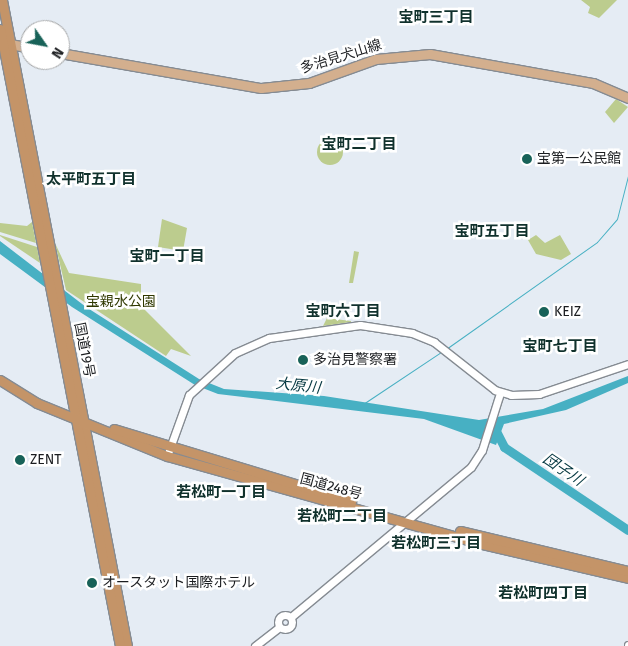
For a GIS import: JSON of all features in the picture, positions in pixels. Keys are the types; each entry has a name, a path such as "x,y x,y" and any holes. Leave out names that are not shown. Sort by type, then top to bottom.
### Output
{"highway":[{"name":"国道19号","path":"2,0 12,45 51,272 80,419 120,646"},
{"name":"国道19号","path":"0,29 1,42 51,272"},
{"name":"国道248号","path":"0,380 35,400 137,445 168,452 408,520 628,578"},
{"name":"国道19号","path":"80,419 90,452 127,646"},
{"name":"国道248号","path":"80,419 168,452"},
{"path":"90,452 90,440 98,433 137,445"},
{"name":"国道248号","path":"408,520 628,572"}],"main road":[{"path":"1,42 20,46"},
{"name":"多治見犬山線","path":"70,54 261,88 309,83 376,59 430,54 592,83 628,98"}],"street":[{"path":"168,452 181,407 192,392 210,375 256,342 360,325 426,337 500,393 539,394 628,364"},
{"path":"255,646 279,626 280,616 291,617 470,467 484,447 500,393"}],"green space":[{"path":"581,0 617,0 599,18 588,13 590,7"},
{"path":"616,99 628,107 614,123 605,112"},
{"path":"330,139 339,143 343,152 339,161 330,165 321,161 317,152 321,143"},
{"path":"162,219 187,228 183,251 158,247"},
{"path":"32,222 36,243 0,232 0,223 27,226"},
{"path":"536,235 545,243 560,235 571,254 561,260 536,254 528,240"},
{"path":"0,236 37,247 40,263"},
{"name":"宝親水公園","path":"55,243 69,273 141,284 141,306 191,356 171,349 166,356 66,290"},
{"path":"354,251 359,252 353,283 349,283"},
{"path":"327,318 351,321 351,322 323,326"}],"water":[{"path":"0,241 86,307 199,379 224,389 324,396 479,420 543,409 628,376 628,383 566,410 504,424 496,445 424,419 218,394 195,385 72,307 0,254"}],"waterway":[{"path":"446,349 597,242 617,219 628,176"},
{"path":"363,404 441,352"},
{"name":"団子川","path":"496,431 504,447 628,530"}],"place":[{"name":"宝第一公民館","path":"527,159"},
{"name":"KEIZ","path":"544,312"},
{"name":"多治見警察署","path":"303,360"},
{"name":"ZENT","path":"20,460"},
{"name":"オースタット国際ホテル","path":"92,583"}],"district":[{"name":"宝町三丁目","path":"436,18"},
{"name":"宝町二丁目","path":"359,145"},
{"name":"太平町五丁目","path":"91,180"},
{"name":"宝町五丁目","path":"492,232"},
{"name":"宝町一丁目","path":"167,257"},
{"name":"宝町六丁目","path":"343,312"},
{"name":"宝町七丁目","path":"560,347"},
{"name":"若松町一丁目","path":"221,493"},
{"name":"若松町二丁目","path":"342,517"},
{"name":"若松町三丁目","path":"436,544"},
{"name":"若松町四丁目","path":"543,594"}],"water label":[{"name":"大原川","path":"298,386"}]}
